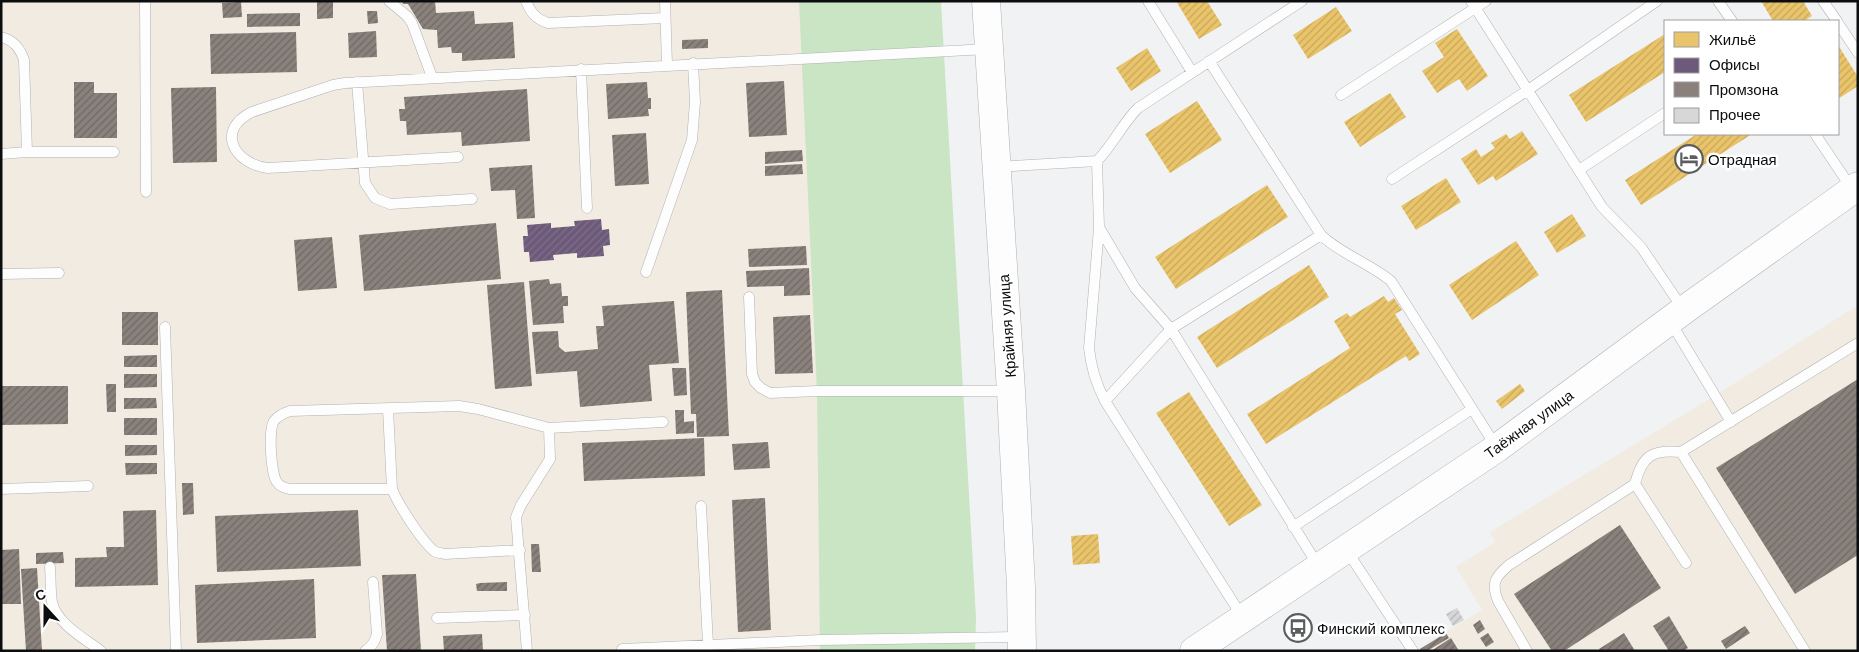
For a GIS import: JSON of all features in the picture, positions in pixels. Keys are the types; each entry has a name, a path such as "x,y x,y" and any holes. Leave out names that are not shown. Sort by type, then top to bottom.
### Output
{"street":[{"name":"Крайняя улица","path":"986,1 1011,390 1023,646"},
{"name":"Таёжная улица","path":"1194,651 1497,448 1677,315 1855,188"}],"lane":[{"path":"145,1 146,192"},
{"path":"389,1 407,16 412,23 432,77"},
{"path":"526,1 531,13 538,19 548,23 665,18"},
{"path":"664,1 667,65"},
{"path":"1148,1 1192,72"},
{"path":"996,167 1097,160 1109,149 1128,118 1138,108 1302,1"},
{"path":"1341,95 1473,5 1486,1"},
{"path":"1392,179 1528,90 1656,1"},
{"path":"1718,1 1731,20"},
{"path":"1823,1 1834,20"},
{"path":"1473,5 1602,207 1641,247 1731,422"},
{"path":"1839,27 1858,53"},
{"path":"1,37 13,42 21,50 24,60 26,152"},
{"path":"458,157 268,168 257,167 241,158 236,150 233,133 235,124 252,112 333,85 357,82 989,49"},
{"path":"1209,61 1321,235 1329,243 1391,281 1497,448"},
{"path":"646,272 692,140 694,112 693,63"},
{"path":"581,69 588,208"},
{"path":"357,82 364,183 375,198 390,204 472,198"},
{"path":"1579,170 1664,114"},
{"path":"1816,135 1855,188"},
{"path":"1,154 26,152 114,152"},
{"path":"1097,160 1099,227 1089,348 1091,365 1105,401 1243,618"},
{"path":"1099,227 1136,288 1171,329 1319,568"},
{"path":"1105,401 1171,329 1321,235"},
{"path":"1,274 59,273"},
{"path":"749,297 752,374 755,382 770,393 1011,390"},
{"path":"165,327 176,651"},
{"path":"1527,651 1498,601 1494,586 1496,579 1509,565 1635,484 1639,468 1654,454 1665,451 1680,452 1858,343"},
{"path":"392,489 290,490 283,488 276,482 272,464 271,428 274,421 282,414 290,411 459,406 478,409 549,428 663,422"},
{"path":"1293,527 1472,408"},
{"path":"388,409 392,489 397,500 425,542 435,552 445,554 520,550"},
{"path":"527,651 516,517 521,505 550,459 549,428"},
{"path":"1680,452 1805,651"},
{"path":"1635,484 1686,563"},
{"path":"1,489 88,486"},
{"path":"701,506 708,645"},
{"path":"1347,550 1413,651"},
{"path":"50,566 52,602 56,613 63,621 101,651"},
{"path":"365,651 375,642 377,634 373,582"},
{"path":"437,618 525,615"},
{"path":"622,649 820,640 1023,646"}],"shaded area":[{"path":"1,1 826,1 844,651 1,651"},
{"path":"1858,305 1858,651 1419,651 1418,649 1482,610 1456,567 1495,542 1490,532 1716,395"}],"green space":[{"path":"799,1 941,1 976,618 975,651 820,651 817,391"}],"building: Жильё":[{"path":"1176,1 1207,1 1222,25 1199,39"},
{"path":"1761,1 1803,1 1812,16 1806,20 1772,20"},
{"path":"1336,7 1352,31 1308,59 1293,35"},
{"path":"1457,29 1488,76 1467,91 1459,79 1437,93 1422,71 1444,57 1435,43"},
{"path":"1664,35 1664,73 1586,122 1569,95"},
{"path":"1839,47 1858,77 1858,86 1839,98"},
{"path":"1147,48 1161,71 1131,91 1116,68"},
{"path":"1390,93 1406,117 1360,147 1344,122"},
{"path":"1197,101 1222,140 1170,173 1145,134"},
{"path":"1522,131 1538,154 1496,181 1493,176 1478,185 1461,159 1476,149 1481,157 1495,148 1491,143 1506,134 1510,139"},
{"path":"1695,135 1750,135 1641,205 1625,180"},
{"path":"1446,178 1461,202 1416,230 1401,206"},
{"path":"1267,185 1288,217 1176,289 1155,257"},
{"path":"1572,214 1586,236 1557,253 1544,232"},
{"path":"1516,241 1539,275 1472,320 1449,285"},
{"path":"1309,265 1329,297 1217,368 1197,337"},
{"path":"1384,296 1388,302 1394,298 1402,310 1395,314 1420,354 1409,361 1406,356 1266,444 1247,414 1350,348 1334,321 1347,313 1350,317"},
{"path":"1520,384 1525,391 1502,409 1496,401"},
{"path":"1189,392 1262,505 1229,526 1156,413"},
{"path":"1098,534 1100,563 1073,565 1071,536"}],"building: Офисы":[{"path":"601,219 602,230 609,229 610,245 603,246 604,256 577,258 577,253 553,255 554,260 530,262 529,252 524,252 523,236 528,236 527,225 551,223 551,228 575,226 574,221"}],"building: Промзона":[{"path":"317,1 333,1 333,18 317,19"},
{"path":"402,1 435,1 436,13 474,11 475,24 513,22 515,58 462,61 462,53 452,53 451,47 438,48 437,30 423,29 408,4 403,4"},
{"path":"241,2 242,17 223,18 222,3"},
{"path":"367,11 377,11 378,23 368,24"},
{"path":"300,13 300,26 247,27 247,14"},
{"path":"376,31 377,57 349,58 348,33"},
{"path":"296,32 297,72 211,74 210,34"},
{"path":"708,39 708,48 682,49 682,40"},
{"path":"784,81 787,135 749,137 746,83"},
{"path":"74,82 94,82 94,93 117,93 117,138 74,138"},
{"path":"647,82 648,98 651,98 651,109 648,109 649,116 608,119 606,84"},
{"path":"216,87 217,162 173,163 171,88"},
{"path":"527,89 530,141 462,146 461,132 407,135 406,121 400,121 399,109 405,109 404,97"},
{"path":"646,133 649,184 615,186 612,135"},
{"path":"802,150 803,161 765,164 765,152"},
{"path":"802,164 803,174 765,176 765,166"},
{"path":"532,165 535,218 517,219 515,190 491,191 489,168"},
{"path":"496,223 501,279 364,291 359,235"},
{"path":"332,237 337,288 298,291 294,240"},
{"path":"806,246 807,265 749,267 748,249"},
{"path":"809,268 810,295 784,296 784,286 747,287 746,271"},
{"path":"549,279 550,284 561,283 562,296 568,296 568,306 563,306 564,323 533,325 529,281"},
{"path":"524,282 532,386 495,389 487,285"},
{"path":"722,290 729,436 697,437 696,414 691,414 686,292"},
{"path":"674,301 679,363 649,365 652,401 580,407 577,371 536,374 532,332 558,331 559,347 565,352 598,349 596,326 604,326 602,306"},
{"path":"122,312 158,312 158,345 122,345"},
{"path":"810,315 813,373 775,374 773,317"},
{"path":"157,355 157,367 124,367 124,356"},
{"path":"672,368 686,368 687,395 674,396"},
{"path":"124,374 157,374 157,387 124,388"},
{"path":"1858,379 1858,555 1795,594 1716,468"},
{"path":"106,384 116,384 116,412 107,412"},
{"path":"1,386 68,386 68,424 1,425"},
{"path":"124,398 156,398 157,408 124,409"},
{"path":"675,410 684,410 684,422 694,421 694,433 676,434"},
{"path":"124,418 157,418 157,435 124,435"},
{"path":"704,438 705,476 584,481 582,443"},
{"path":"768,442 770,468 734,470 732,444"},
{"path":"125,445 157,445 157,455 125,456"},
{"path":"125,463 157,463 157,474 126,475"},
{"path":"182,483 193,483 194,514 183,515"},
{"path":"765,498 771,630 738,632 732,500"},
{"path":"156,510 158,585 75,587 75,558 107,557 106,547 124,547 123,511"},
{"path":"358,510 361,566 217,572 215,516"},
{"path":"1620,525 1661,588 1564,651 1552,651 1514,594"},
{"path":"531,544 539,544 541,572 532,572"},
{"path":"19,549 21,604 1,604 1,550"},
{"path":"63,552 64,563 36,564 36,553"},
{"path":"37,568 42,651 26,651 21,569"},
{"path":"416,574 421,651 387,651 382,575"},
{"path":"314,579 316,638 197,643 195,585"},
{"path":"507,582 507,591 477,591 476,584"},
{"path":"1669,616 1688,648 1683,651 1669,651 1653,626"},
{"path":"1480,620 1485,629 1478,634 1473,625"},
{"path":"1745,626 1750,633 1726,649 1721,641"},
{"path":"1446,633 1449,638 1427,651 1421,651 1420,649"},
{"path":"1488,633 1494,642 1486,647 1480,638"},
{"path":"1624,633 1635,651 1600,651 1599,649"},
{"path":"482,634 483,651 444,651 443,636"},
{"path":"1451,638 1459,651 1431,651"}],"building: Прочее":[{"path":"1457,608 1464,620 1453,626 1446,614"}],"place":[{"name":"Отрадная","path":"1689,159"},
{"name":"Финский комплекс","path":"1298,628"}]}
